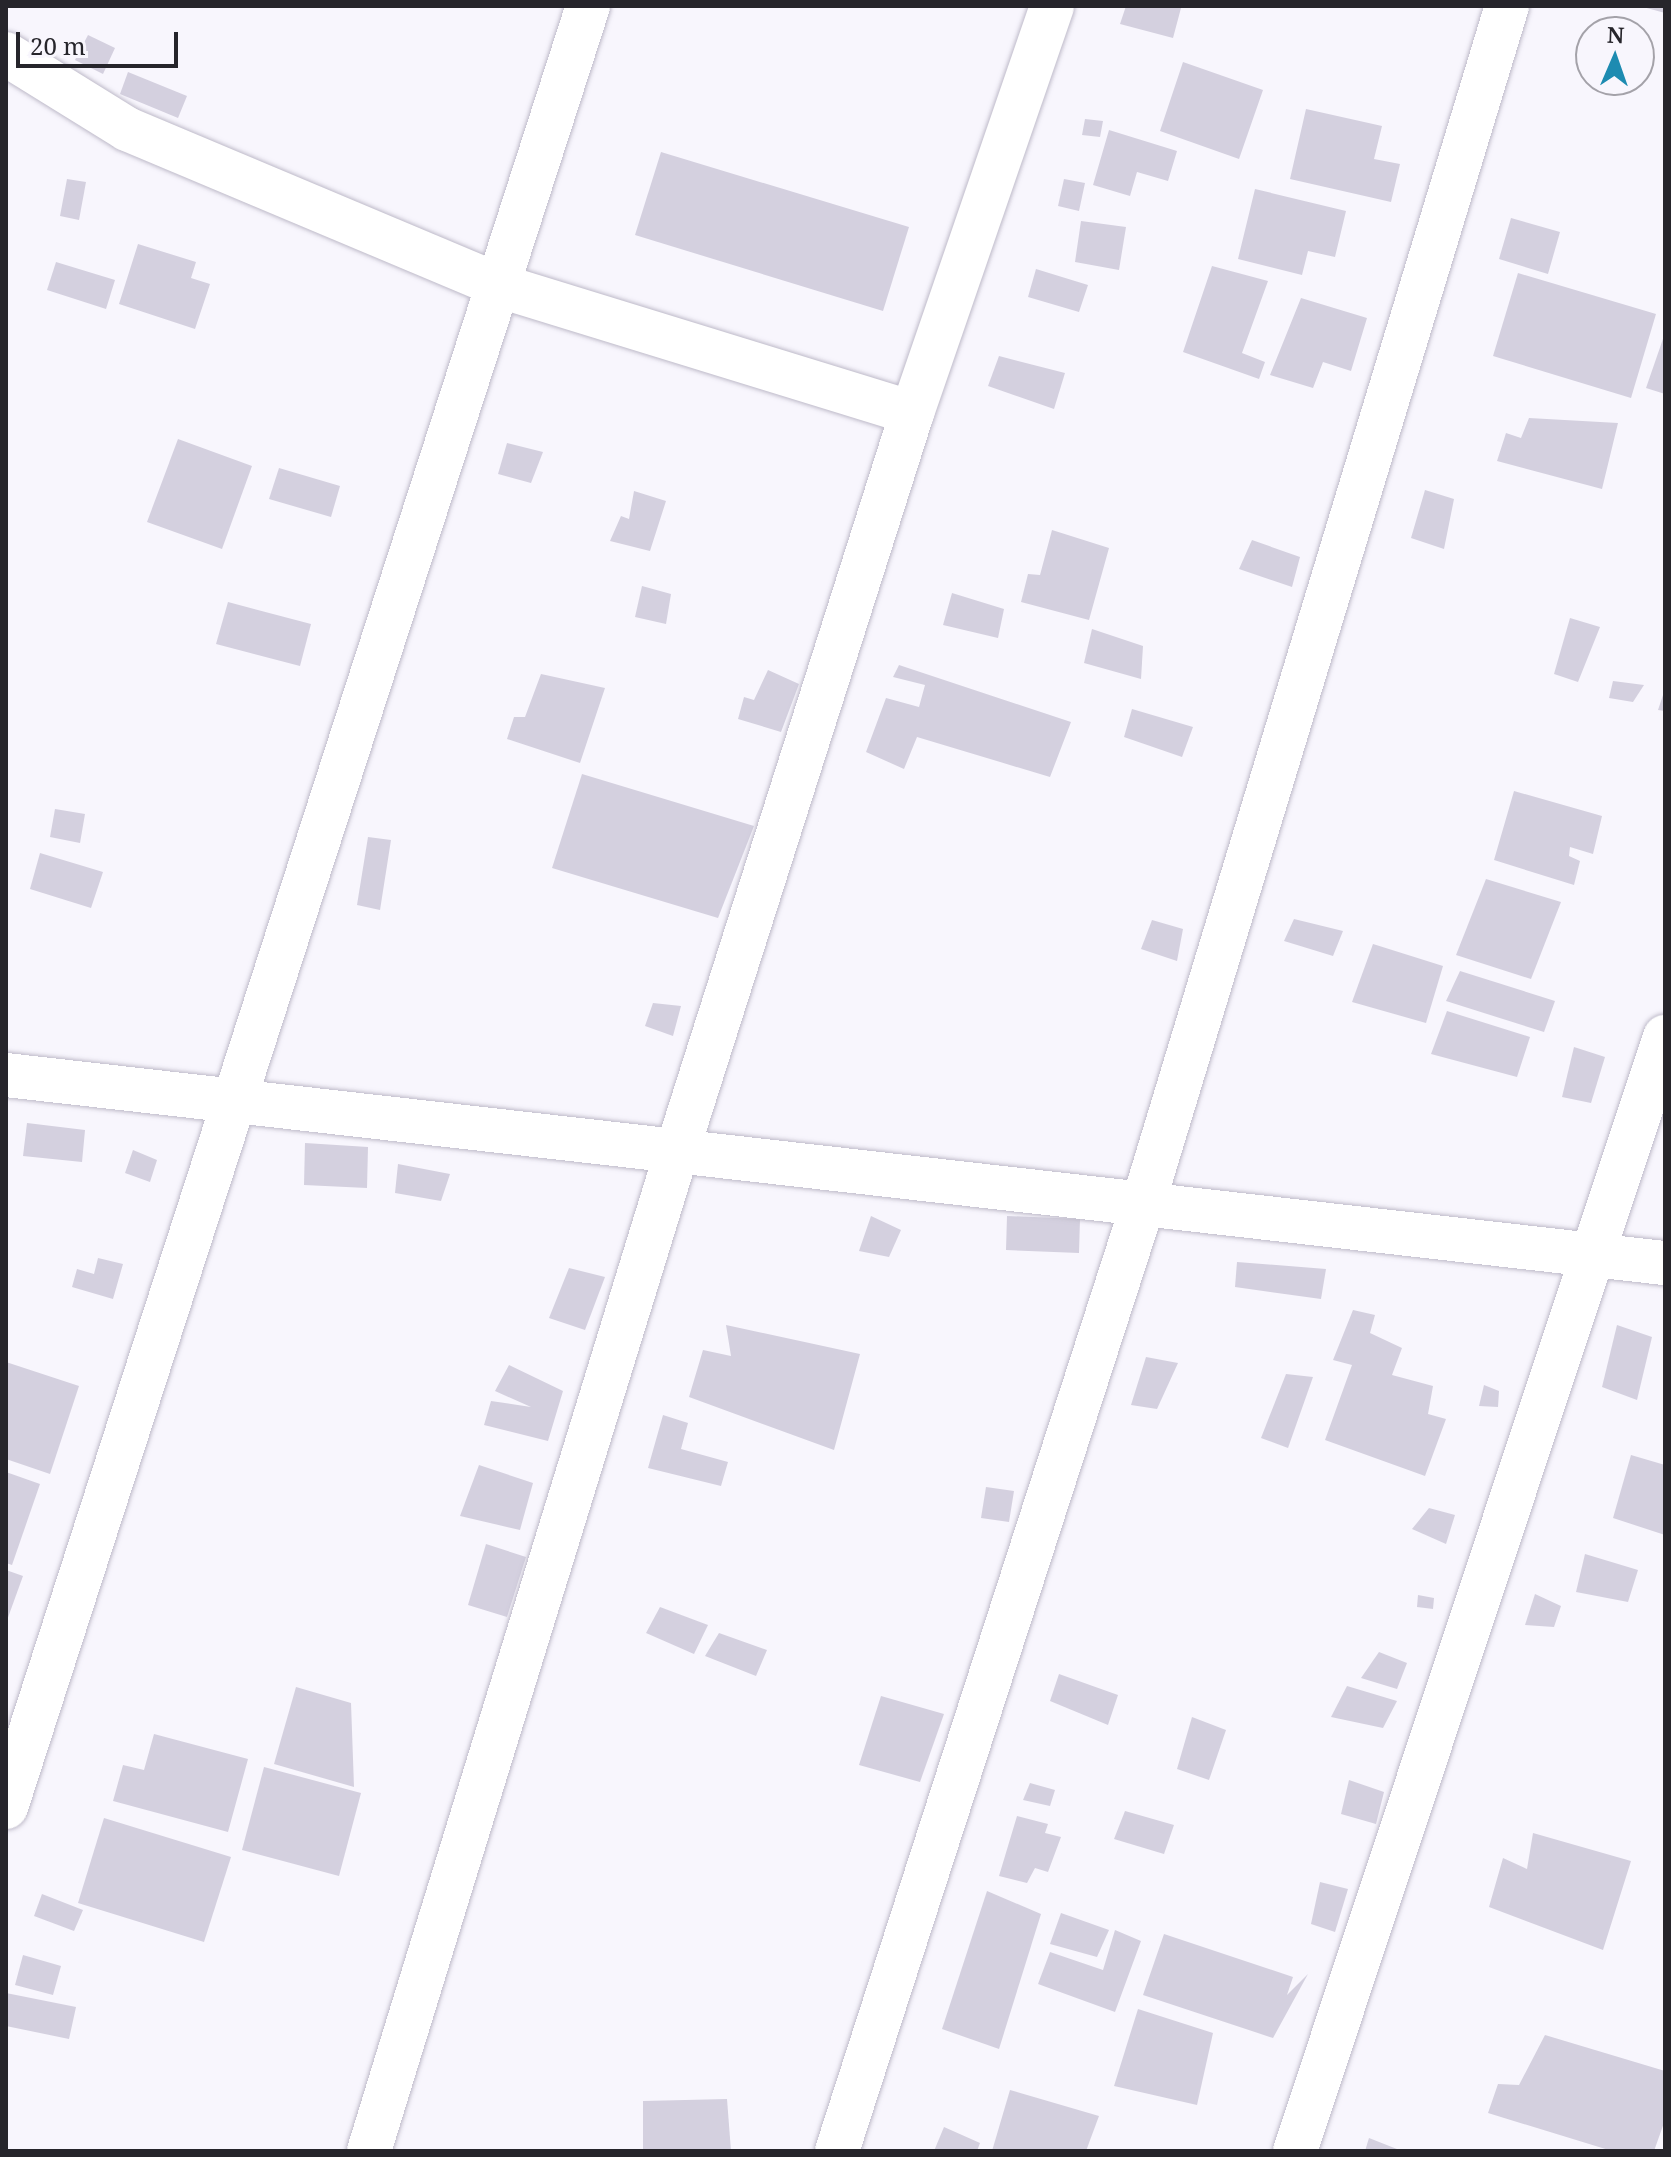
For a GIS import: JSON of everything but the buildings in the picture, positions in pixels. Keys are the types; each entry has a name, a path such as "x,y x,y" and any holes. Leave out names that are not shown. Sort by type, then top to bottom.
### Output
{"street":[{"path":"6,1807 588,6"},
{"path":"369,2151 677,1151 912,413 1052,6"},
{"path":"837,2151 1143,1204 1507,6"},
{"path":"6,54 127,129 500,286 912,413"},
{"path":"1295,2151 1665,1037"},
{"path":"6,1075 1665,1263"}]}
